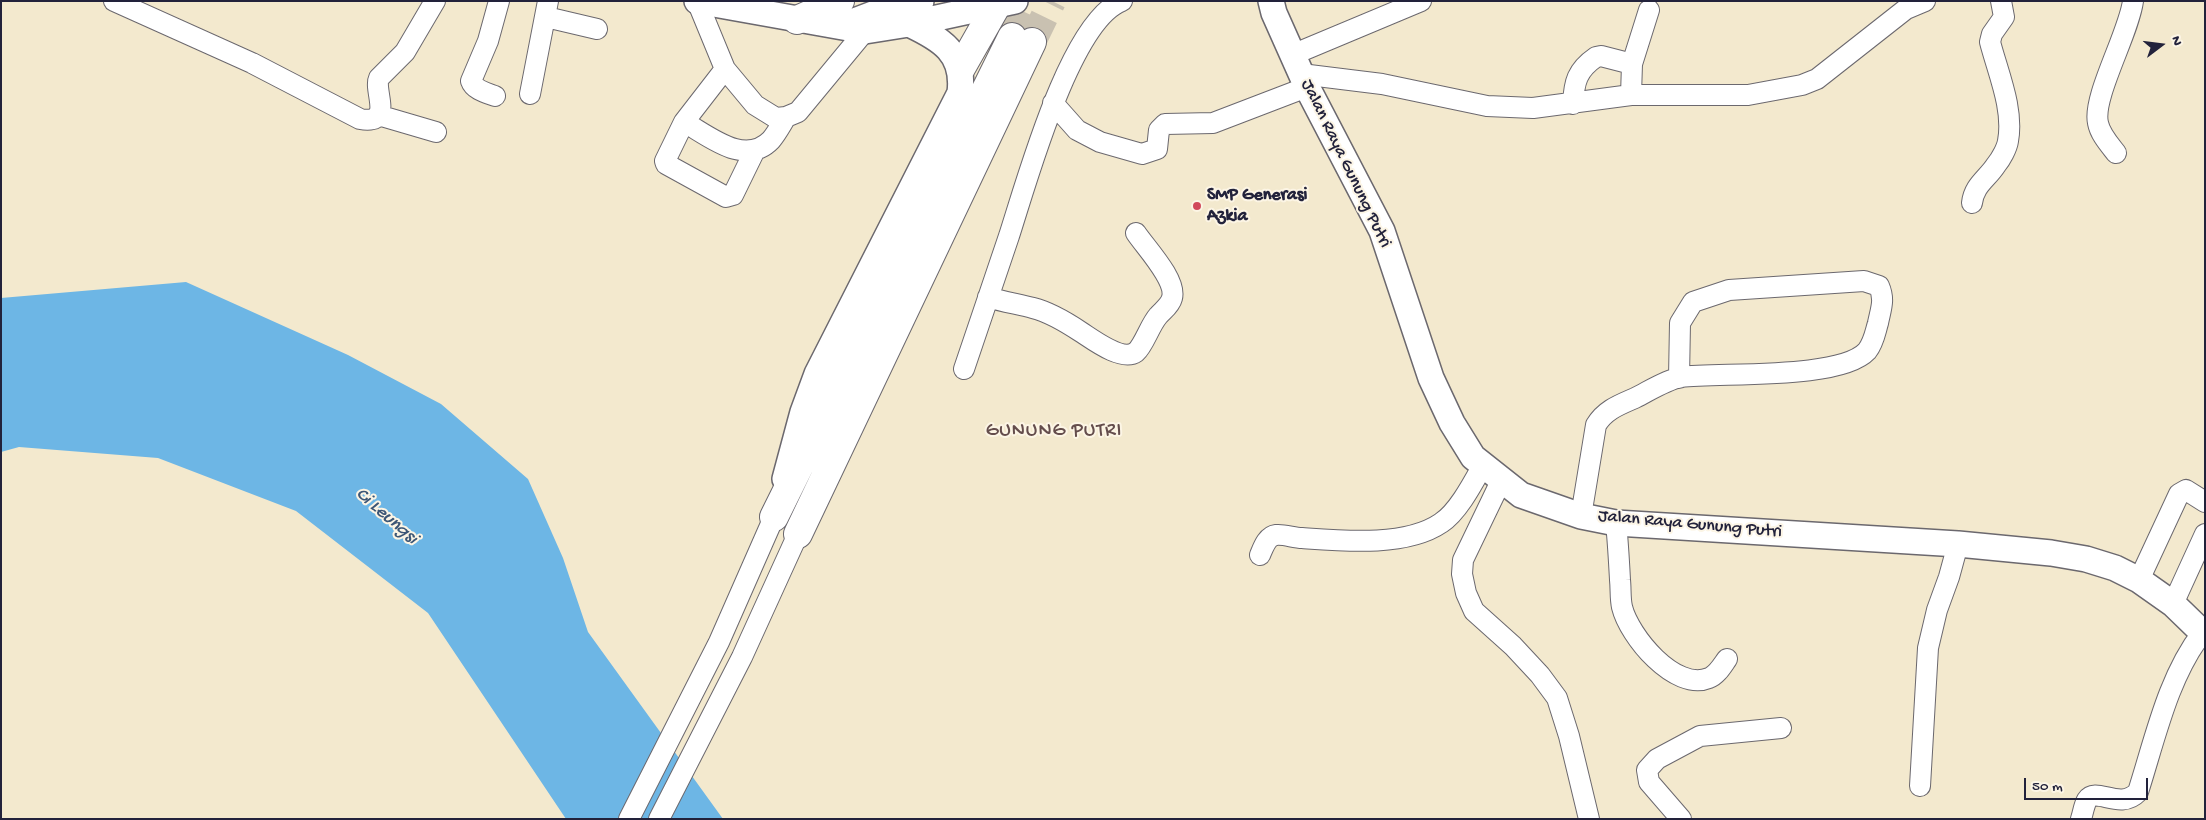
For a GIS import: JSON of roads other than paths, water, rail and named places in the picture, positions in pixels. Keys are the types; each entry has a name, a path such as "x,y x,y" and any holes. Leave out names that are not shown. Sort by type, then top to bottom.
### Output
{"highway":[{"path":"961,68 1003,3"},
{"path":"797,20 840,14"},
{"path":"774,517 1022,39 798,534"}],"main road":[{"path":"697,1 797,20"},
{"path":"840,14 922,1"},
{"path":"840,14 865,31 909,24 1003,3"},
{"name":"Jalan Raya Gunung Putri","path":"1269,5 1300,72 1382,231 1435,387 1452,423 1473,457 1521,495 1581,516 1616,523 1958,544 2051,553 2086,559 2114,568 2139,580 2174,604 2204,634"},
{"path":"774,517 803,412 817,374 960,93 961,68 955,56 935,36 909,24"}],"street":[{"path":"114,1 252,63 360,120 371,120 378,114 382,106 378,82 405,52 435,1"},
{"path":"495,96 472,86 471,81 488,41 499,1"},
{"path":"697,1 725,69 755,105 776,118 786,117 798,112 865,31"},
{"path":"964,369 1053,104 1083,40 1100,17 1122,1"},
{"path":"1053,104 1077,130 1100,142 1142,154 1157,149 1159,130 1165,124 1212,124 1421,1"},
{"path":"1300,72 1382,84 1488,106 1533,108 1631,95 1748,95 1802,85 1817,79 1906,9 1925,1"},
{"path":"1972,203 1973,196 1981,181 1996,166 2008,142 2009,121 2006,100 1990,42 1992,34 2004,17 2001,1"},
{"path":"2116,153 2100,130 2098,106 2120,48 2133,1"},
{"path":"530,94 547,9 596,29"},
{"path":"1631,95 1632,64 1649,10"},
{"path":"1573,104 1573,85 1576,78 1596,57 1601,56 1632,64"},
{"path":"725,69 684,122 665,161 666,164 726,197 733,195 755,150"},
{"path":"378,114 436,132"},
{"path":"684,122 739,152 755,150 770,141 786,117"},
{"path":"988,297 1008,304 1034,308 1050,314 1105,348 1130,354 1137,352 1155,319 1172,298 1172,289 1168,276 1136,233"},
{"path":"1581,516 1596,426 1602,416 1612,408 1679,378 1774,374 1834,365 1853,359 1866,352 1874,342 1883,297 1879,286 1864,281 1751,288 1729,290 1693,302 1680,323 1679,378"},
{"path":"1260,555 1270,538 1276,535 1303,538 1386,540 1421,534 1442,523 1468,493 1492,473"},
{"path":"1492,473 1463,560 1462,574 1466,593 1474,611 1513,646 1540,674 1557,698 1569,736 1590,819"},
{"path":"2139,580 2179,494 2186,490 2205,502"},
{"path":"629,819 719,642 774,517"},
{"path":"1616,523 1622,606 1629,625 1640,642 1665,668 1687,679 1709,678 1715,675 1727,659"},
{"path":"659,819 742,657 798,534"},
{"path":"2174,604 2205,534"},
{"path":"1920,786 1928,648 1937,610 1950,577 1958,544"},
{"path":"2082,819 2087,800 2091,796 2097,795 2123,801 2132,798 2138,792 2177,675 2190,648 2204,634"},
{"path":"1681,819 1649,782 1648,770 1657,759 1700,736 1781,728"}],"water":[{"name":"Ci Leungsi","path":"186,282 348,355 441,404 528,479 563,558 588,632 723,819 566,819 428,613 296,511 158,458 19,447 1,452 1,298"}],"tunnel":[{"path":"1012,37 1029,1"},
{"path":"1032,42 1052,1"}],"place":[{"name":"SMP Generasi Azkia","path":"1197,206"}],"district":[{"name":"GUNUNG PUTRI","path":"1054,432"}]}
